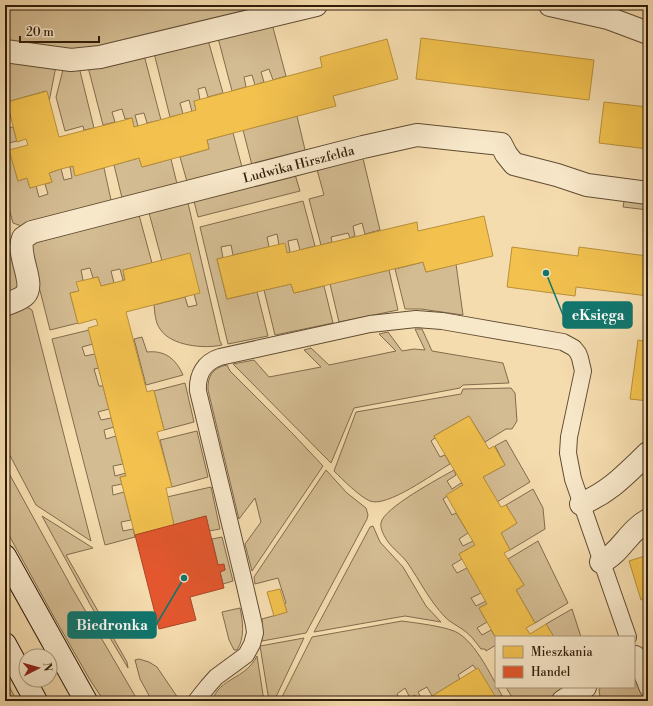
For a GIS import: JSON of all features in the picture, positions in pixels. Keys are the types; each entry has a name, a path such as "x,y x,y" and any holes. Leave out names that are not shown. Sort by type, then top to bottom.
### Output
{"street":[{"path":"5,51 71,60 100,57 316,5"},
{"path":"550,5 608,18 648,33"},
{"name":"Ludwika Hirszfelda","path":"5,305 24,296 28,290 28,282 20,247 23,238 32,232 363,147 417,135 501,144 506,154 514,164 557,175 587,185 648,193"},
{"path":"582,504 612,488 648,453"},
{"path":"601,562 608,559 638,527 648,520"},
{"path":"5,556 86,701"},
{"path":"5,644 36,701"},
{"path":"562,701 583,688"}],"lane":[{"path":"196,701 216,677 246,655 252,644 255,633 198,391 199,374 205,365 214,358 370,324 416,319 442,321 563,342 574,348 578,353 582,365 582,377 570,427 568,453 573,479 628,636"},
{"path":"635,658 648,689"}],"shaded area":[{"path":"5,5 283,5 84,51 5,43"},
{"path":"272,24 286,76 273,80 269,69 261,72 264,82 255,85 252,75 244,77 246,87 232,91 218,38"},
{"path":"208,40 223,93 208,97 205,87 198,89 200,100 194,101 196,110 192,112 189,100 180,103 183,114 170,117 154,53"},
{"path":"144,55 161,120 147,123 144,113 135,115 138,126 134,127 132,118 125,119 122,109 112,112 115,122 103,125 88,67"},
{"path":"5,59 56,66 49,102 46,91 7,102 11,118 5,119"},
{"path":"64,66 79,67 94,128 84,130 83,126 65,131 56,97"},
{"path":"297,116 306,154 253,169 243,130"},
{"path":"13,127 17,141 5,144 5,129"},
{"path":"233,133 243,171 188,185 180,157 209,149 207,140"},
{"path":"10,151 18,181 27,178 30,188 36,186 39,197 48,194 45,184 52,182 49,173 61,169 64,180 72,178 70,167 73,166 75,175 104,168 111,200 108,205 24,227 13,223 5,194 5,152"},
{"path":"362,154 380,230 365,234 362,223 353,226 355,236 350,238 348,233 331,237 332,242 321,245 309,199 324,195 316,166"},
{"path":"139,158 142,167 171,159 178,188 123,202 114,165"},
{"path":"294,171 300,191 198,217 193,197"},
{"path":"625,196 648,198 648,210 623,207"},
{"path":"187,199 222,345 206,347 180,343 165,335 158,326 156,320 154,305 185,297 188,307 197,305 194,294 162,261 148,209"},
{"path":"303,201 315,246 300,250 297,239 288,241 290,252 287,253 279,245 277,234 267,237 269,247 233,255 231,245 221,247 223,258 217,259 227,299 257,292 268,336 228,344 200,227"},
{"path":"139,215 152,263 123,270 125,280 123,280 120,269 111,271 114,283 101,286 98,277 93,278 90,268 81,270 83,280 79,291 70,293 78,323 50,330 33,263 31,244"},
{"path":"9,244 20,287 5,300 5,245"},
{"path":"423,262 426,272 456,264 463,315 421,309 405,309 395,269"},
{"path":"389,270 398,310 339,322 330,284"},
{"path":"291,284 294,293 324,286 333,323 275,335 264,290"},
{"path":"20,303 32,310 91,541 36,505 5,446 5,310"},
{"path":"415,329 422,329 432,351 503,363 509,383 463,385 460,388 354,408 331,463 233,364 254,360 269,377 321,367 304,350 311,348 329,365 396,351 379,334 388,332 402,351 414,349 425,350"},
{"path":"89,330 93,344 82,347 85,356 95,354 99,368 94,369 99,386 103,386 109,409 98,412 101,420 111,418 114,427 104,430 106,439 116,436 123,464 113,466 115,476 126,473 126,476 120,477 122,484 112,486 113,495 124,492 131,520 121,522 123,531 133,529 135,537 105,545 52,339"},
{"path":"142,337 147,352 159,352 169,357 177,364 183,375 146,385 134,339"},
{"path":"227,365 230,371 323,466 252,571 245,544 261,522 255,498 239,519 208,390 212,373 218,368"},
{"path":"185,383 194,422 164,430 154,391"},
{"path":"511,388 515,393 517,421 512,429 506,429 485,442 469,416 434,436 435,438 431,441 440,457 445,455 450,464 399,495 378,502 370,501 356,492 334,471 356,412 461,394 463,389"},
{"path":"197,431 208,477 172,487 160,440"},
{"path":"506,440 530,482 497,502 483,477 505,465 495,446"},
{"path":"5,466 72,588 138,701 104,701 90,680 54,617 5,528"},
{"path":"326,470 347,493 366,508 368,515 367,519 306,633 262,641 262,619 287,612 284,604 286,603 278,578 255,584 254,577"},
{"path":"454,470 456,475 447,481 452,489 461,483 463,485 443,499 452,515 456,513 468,533 459,539 463,546 473,541 475,545 459,554 462,559 452,565 457,573 467,568 481,593 471,598 476,606 486,601 487,604 479,608 487,622 477,628 482,635 491,630 495,636 495,646 486,651 485,649 481,649 468,633 439,611 407,562 387,541 383,532 381,523 384,517 401,502 425,486"},
{"path":"211,487 220,529 209,531 206,516 174,525 167,497"},
{"path":"533,489 543,508 545,529 510,550 501,533 517,523 506,505"},
{"path":"42,516 93,548 66,555 127,662 128,668 91,606"},
{"path":"373,526 380,542 403,567 426,606 441,622 405,616 314,632 370,527"},
{"path":"222,537 233,581 223,584 220,572 225,570 224,565 218,565 212,539"},
{"path":"538,541 568,603 535,623 516,590 524,585 508,559"},
{"path":"240,608 242,635 240,645 237,650 234,650 229,640 222,612"},
{"path":"572,609 581,636 553,636 546,624"},
{"path":"402,621 454,631 470,643 477,652 495,682 495,688 498,688 505,701 498,701 473,665 458,675 460,679 432,696 427,687 418,692 423,701 419,701 415,695 410,698 405,688 397,694 401,701 280,701 312,637"},
{"path":"304,638 274,701 269,701 260,646"},
{"path":"257,656 264,701 212,701 221,687 246,670"},
{"path":"139,659 149,662 157,667 180,701 152,701 140,679 135,660"},
{"path":"635,677 645,701 620,701 600,697 599,689 635,688"},
{"path":"5,679 17,701 5,701"},
{"path":"507,688 570,688 549,701 514,701"}],"building: Mieszkania":[{"path":"421,38 594,60 589,100 416,79"},
{"path":"387,39 398,79 333,96 336,106 207,140 209,149 142,167 139,158 75,176 73,166 61,169 49,173 52,182 30,188 27,178 18,181 9,150 28,145 26,139 17,142 7,102 47,91 59,137 132,118 134,127 196,110 194,101 322,67 320,57"},
{"path":"604,102 648,107 648,149 599,143"},
{"path":"484,216 493,256 426,272 423,262 294,293 291,284 227,299 217,259 285,243 287,253 417,222 418,231"},
{"path":"512,247 578,256 579,247 647,256 646,265 648,265 648,296 576,287 575,296 507,287"},
{"path":"190,253 200,293 126,312 147,392 154,391 164,430 157,432 172,487 166,488 174,525 135,535 120,477 126,476 88,328 98,325 96,319 78,324 70,293 79,291 76,282 98,277 101,286 125,280 123,270"},
{"path":"648,308 648,401 630,399 638,340 643,341"},
{"path":"469,416 489,449 494,446 505,465 483,477 501,507 506,505 517,523 501,533 510,550 504,553 524,585 516,590 535,623 526,628 530,634 546,624 553,636 495,636 479,608 487,604 459,554 475,545 446,495 463,485 434,436"},
{"path":"648,555 648,598 641,600 629,561"},
{"path":"280,589 287,612 274,616 267,592"},
{"path":"478,668 498,701 424,701 476,669"},
{"path":"415,695 419,701 406,701 410,698"}],"building: Handel":[{"path":"206,516 218,565 224,564 225,570 220,572 224,588 190,597 196,620 159,629 135,535"}],"place":[{"name":"eKsięga","path":"546,273"},
{"name":"Biedronka","path":"184,578"}]}
